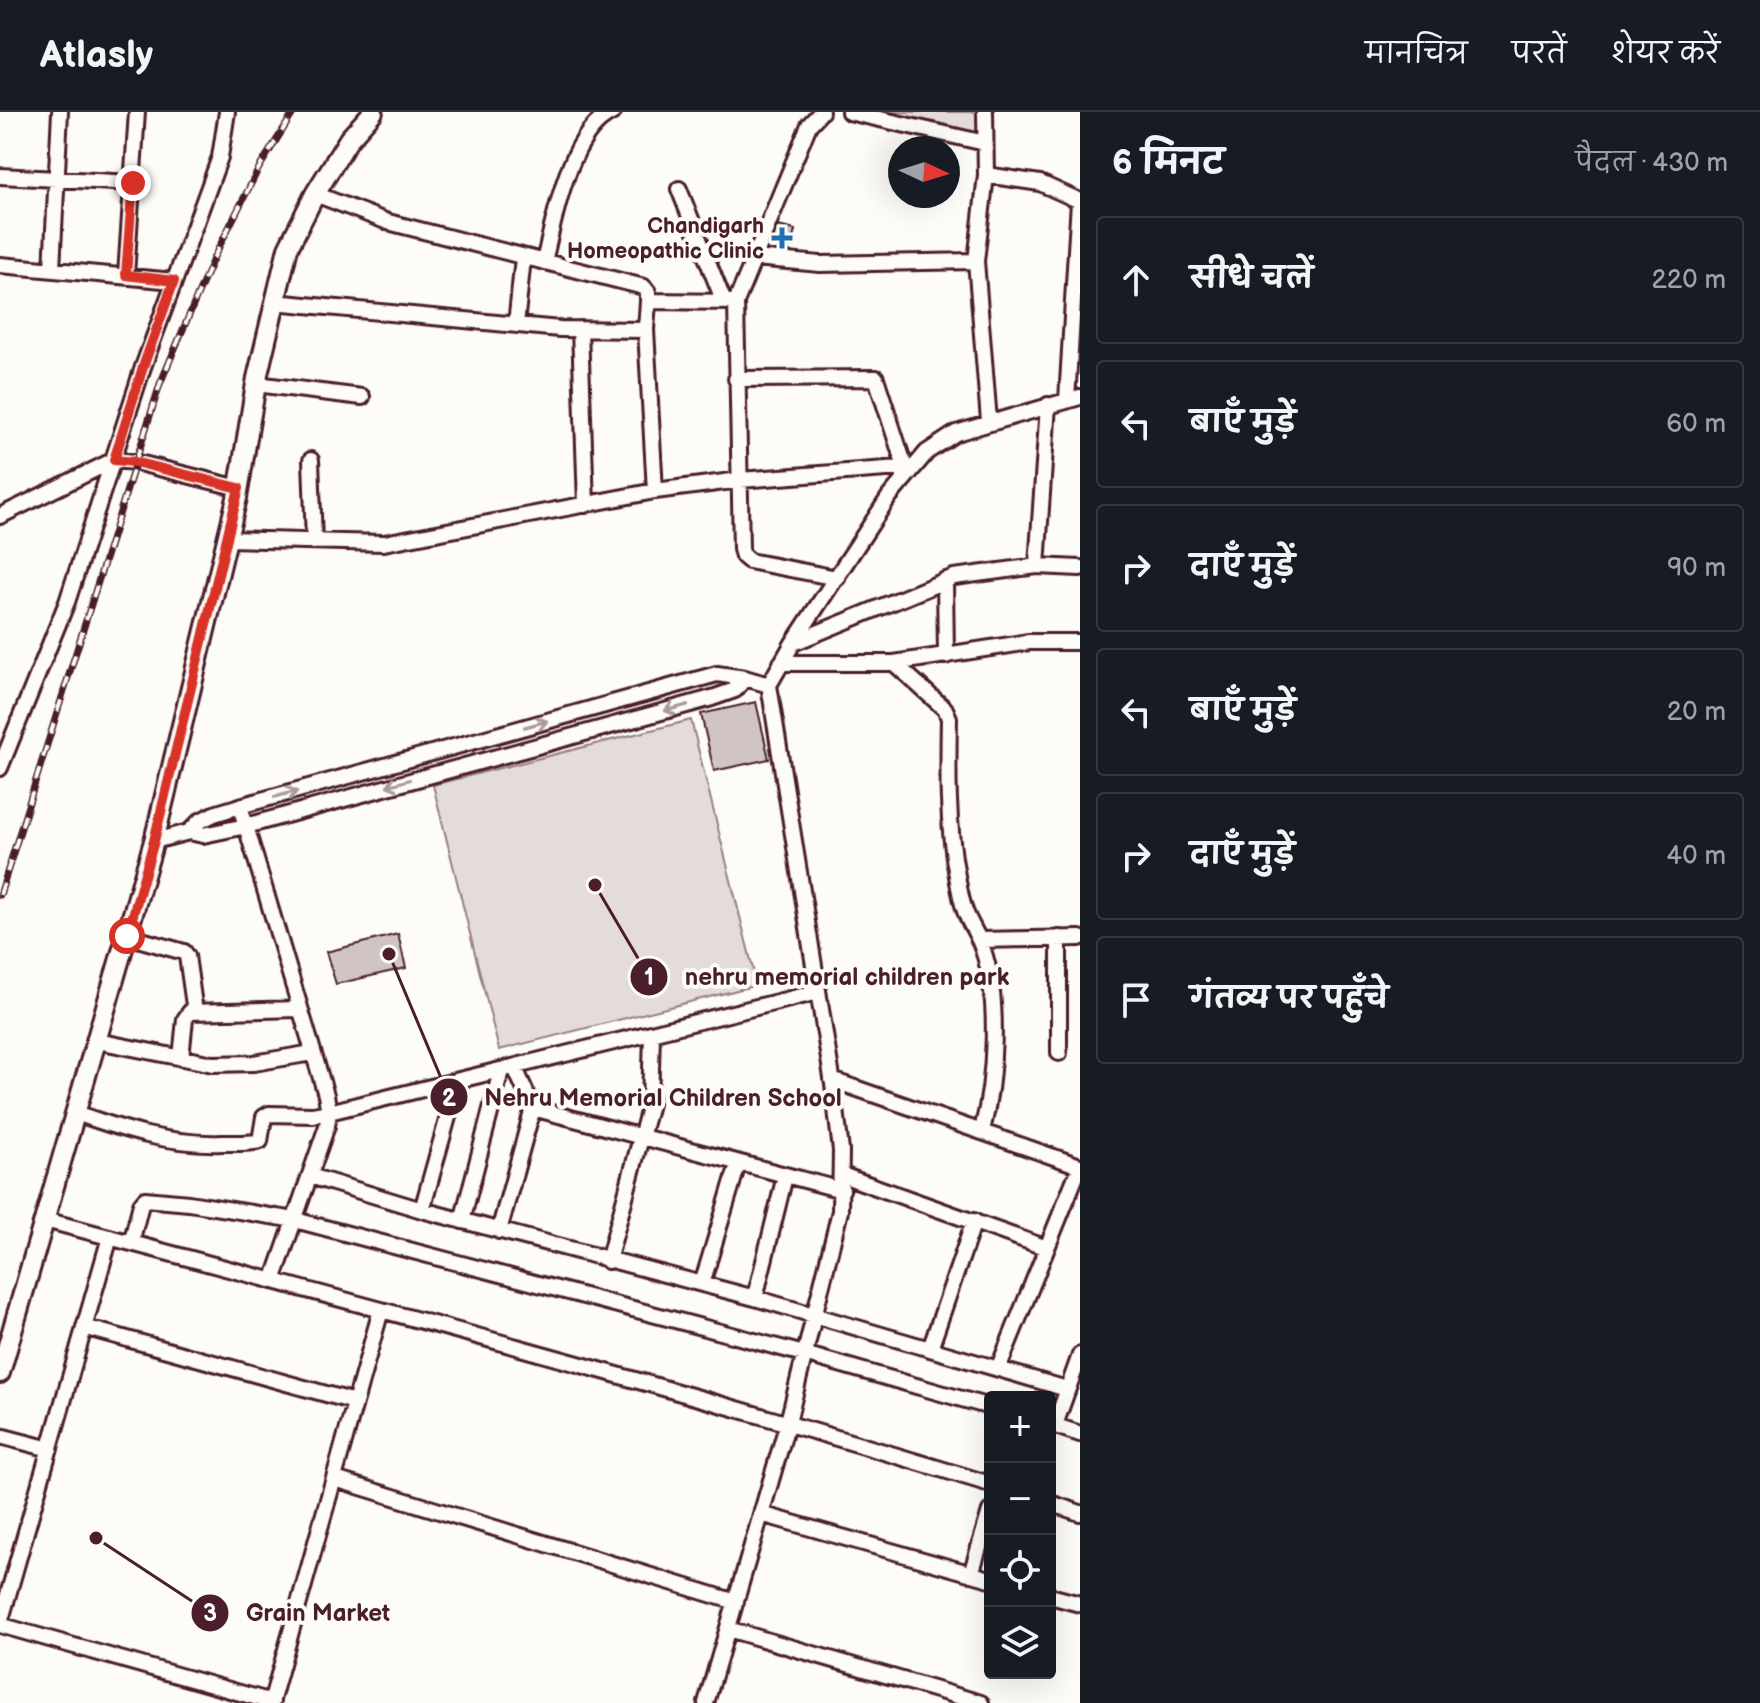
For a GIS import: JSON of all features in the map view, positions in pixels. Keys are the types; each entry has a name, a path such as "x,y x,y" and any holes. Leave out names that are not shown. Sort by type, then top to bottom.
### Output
{"main road":[{"path":"0,1373 154,841 239,488 256,384 288,248 315,194 349,139 373,112"}],"street":[{"path":"52,269 60,112"},
{"path":"126,275 137,112"},
{"path":"0,768 3,752 67,602 143,367 220,157 227,112"},
{"path":"544,262 567,173 589,132 613,112"},
{"path":"730,302 755,258 809,125 821,112"},
{"path":"849,112 985,143"},
{"path":"985,112 986,175 976,261 989,421"},
{"path":"706,1703 788,1422 840,1211 842,1183 832,1080 769,685 793,643 909,467 956,433 1074,399 1079,201 1040,183 986,175"},
{"path":"0,176 133,183"},
{"path":"679,189 730,302 743,556 749,561 837,578"},
{"path":"315,194 388,222 644,287 648,292 646,330 655,491"},
{"path":"516,325 523,258"},
{"path":"755,258 820,264 976,261"},
{"path":"0,265 174,281"},
{"path":"648,301 730,302"},
{"path":"274,302 516,325 646,330"},
{"path":"580,329 586,505"},
{"path":"736,379 876,378 909,467"},
{"path":"256,384 362,397"},
{"path":"1037,566 1048,405"},
{"path":"0,516 114,460 135,462 239,488"},
{"path":"311,460 314,542"},
{"path":"227,539 384,543 655,491 740,480 909,467"},
{"path":"793,643 945,580 1037,566 1080,568"},
{"path":"945,580 946,656"},
{"path":"781,663 894,663 1029,642 1080,642"},
{"path":"894,663 945,709 949,718 947,780 956,871 965,911 980,940 990,975 994,1019 990,1084 982,1131"},
{"path":"189,832 200,821 240,806 717,674 769,685"},
{"path":"154,841 189,832 203,835 246,826 726,694 735,690 745,678"},
{"path":"442,751 447,769"},
{"path":"240,806 329,1112 327,1126 273,1281"},
{"path":"127,936 184,952 195,1012"},
{"path":"1059,938 1059,1053"},
{"path":"980,940 1080,938"},
{"path":"76,1113 136,1134 174,1142 260,1141 264,1117 269,1114 313,1115 329,1112 818,992"},
{"path":"181,1058 187,1014 299,1009"},
{"path":"608,1261 651,1093 652,1033"},
{"path":"97,1041 233,1065 312,1053"},
{"path":"508,1070 533,1108 785,1176 842,1183 974,1221 1047,1248"},
{"path":"462,1221 508,1070"},
{"path":"832,1080 1080,1166 998,1369"},
{"path":"422,1210 458,1081"},
{"path":"499,1231 533,1108"},
{"path":"702,1284 738,1164"},
{"path":"310,1176 462,1221 755,1298 1067,1389"},
{"path":"755,1298 785,1176"},
{"path":"131,1243 145,1199 295,1220 804,1354 984,1405"},
{"path":"45,1220 788,1422 984,1482"},
{"path":"930,1349 974,1221"},
{"path":"110,1237 0,1624 272,1702 381,1310"},
{"path":"84,1327 355,1402"},
{"path":"1056,1415 1080,1355"},
{"path":"1056,1425 1080,1434"},
{"path":"0,1436 50,1449"},
{"path":"335,1479 736,1602"},
{"path":"1056,1505 1080,1513"},
{"path":"761,1514 984,1577"},
{"path":"971,1574 984,1531"},
{"path":"1056,1598 1080,1604"},
{"path":"728,1629 981,1703"}],"shaded area":[{"path":"870,112 981,112 982,140"},
{"path":"691,720 757,985 499,1050 433,785"}],"building":[{"path":"778,226 795,230 791,247 771,243"},
{"path":"756,702 769,759 714,771 701,714"},
{"path":"398,934 406,968 336,984 326,952"}],"railway":[{"path":"0,895 160,384 212,261 259,168 294,112"}],"place":[{"name":"Chandigarh Homeopathic Clinic","path":"782,238"},
{"name":"nehru memorial children park","path":"595,885"},
{"name":"Nehru Memorial Children School","path":"389,954"},
{"name":"Grain Market","path":"96,1538"}],"route":[{"path":"127,936 154,841 239,488 135,462 114,460 174,281 126,275 133,183"}]}
